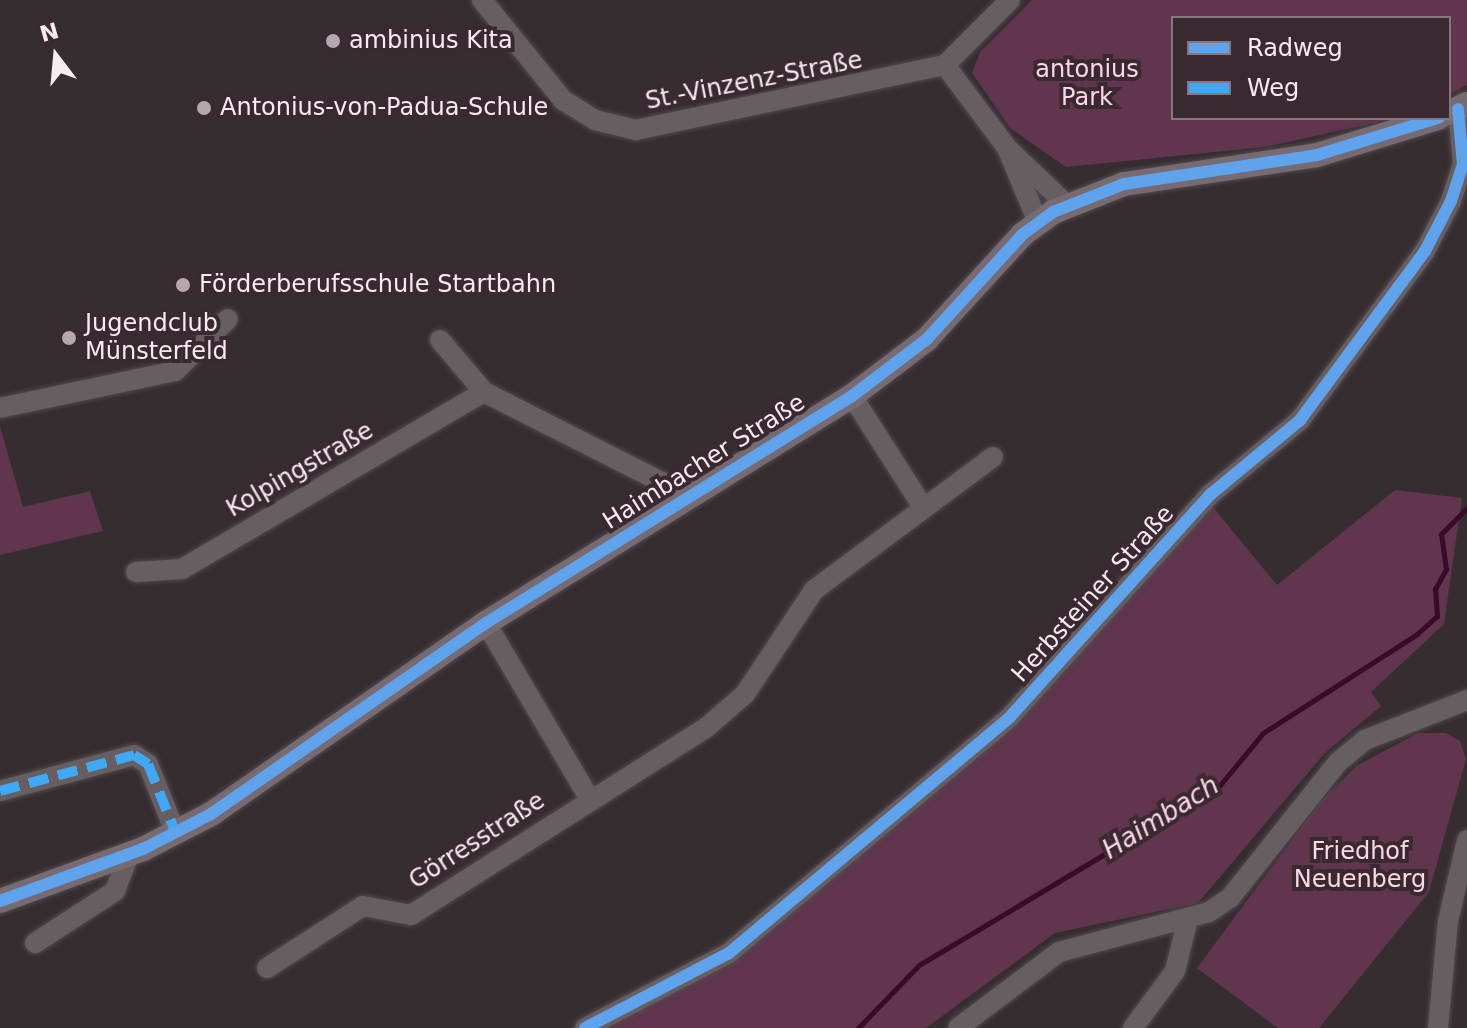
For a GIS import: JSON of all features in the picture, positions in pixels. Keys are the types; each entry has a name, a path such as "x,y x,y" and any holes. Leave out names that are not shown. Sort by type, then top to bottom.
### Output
{"main road":[{"name":"Haimbacher Straße","path":"0,901 129,855 176,834 486,623 852,396 927,339 1038,222 1067,205 1124,184 1373,143 1430,120"}],"street":[{"name":"St.-Vinzenz-Straße","path":"482,0 563,100 626,129 675,127 945,65"},
{"path":"1010,0 945,65 1007,148 1067,205"},
{"name":"Herbsteiner Straße","path":"585,1028 729,953 1009,718 1211,494 1300,420 1425,251 1451,201 1463,165 1453,111"},
{"path":"1007,148 1038,222"},
{"path":"0,408 175,371 228,319"},
{"path":"440,340 484,392 671,487 682,502"},
{"name":"Kolpingstraße","path":"136,572 182,569 484,392"},
{"path":"852,396 923,507"},
{"name":"Görresstraße","path":"267,968 363,906 411,915 589,798 707,727 745,694 814,590 993,457"},
{"path":"486,623 589,798"},
{"path":"958,1028 1059,952 1115,932 1187,923 1230,898 1338,762 1365,740 1467,700"},
{"path":"1425,714 1467,716"},
{"path":"0,791 134,755 148,764 176,834"},
{"path":"1438,1028 1448,921 1467,840"},
{"path":"35,943 115,891 129,855"},
{"path":"1133,1028 1175,971 1187,923"}],"green space":[{"name":"antonius Park","path":"1032,0 1467,0 1467,85 1451,94 1451,16 1171,16 1171,120 1387,120 1265,147 1066,167 1010,128 972,73 980,52"},
{"path":"0,426 23,507 90,491 103,531 0,555"},
{"path":"1395,490 1462,498 1444,624 1371,692 1381,706 1324,754 1198,903 1055,933 926,1028 572,1028 649,995 746,934 1042,693 1212,506 1277,585"},
{"name":"Friedhof Neuenberg","path":"1418,733 1446,733 1460,741 1466,759 1429,892 1319,1028 1278,1028 1197,968 1320,802 1356,766"}],"waterway":[{"name":"Haimbach","path":"858,1028 919,965 1220,785 1263,733 1417,634 1437,616 1435,589 1446,569 1441,534 1467,508"}],"marked path":[{"path":"0,791 134,755 148,764 176,834"}],"cycle path":[{"path":"585,1028 729,953 1009,718 1211,494 1300,420 1425,251 1451,201 1463,165 1458,109"},
{"path":"0,901 143,849 211,814 486,623 852,396 927,339 1023,234 1053,212 1124,184 1317,155 1431,120"}],"place":[{"name":"ambinius Kita","path":"333,41"},
{"name":"Antonius-von-Padua-Schule","path":"204,108"},
{"name":"Förderberufsschule Startbahn","path":"183,285"},
{"name":"Jugendclub Münsterfeld","path":"69,338"}]}
